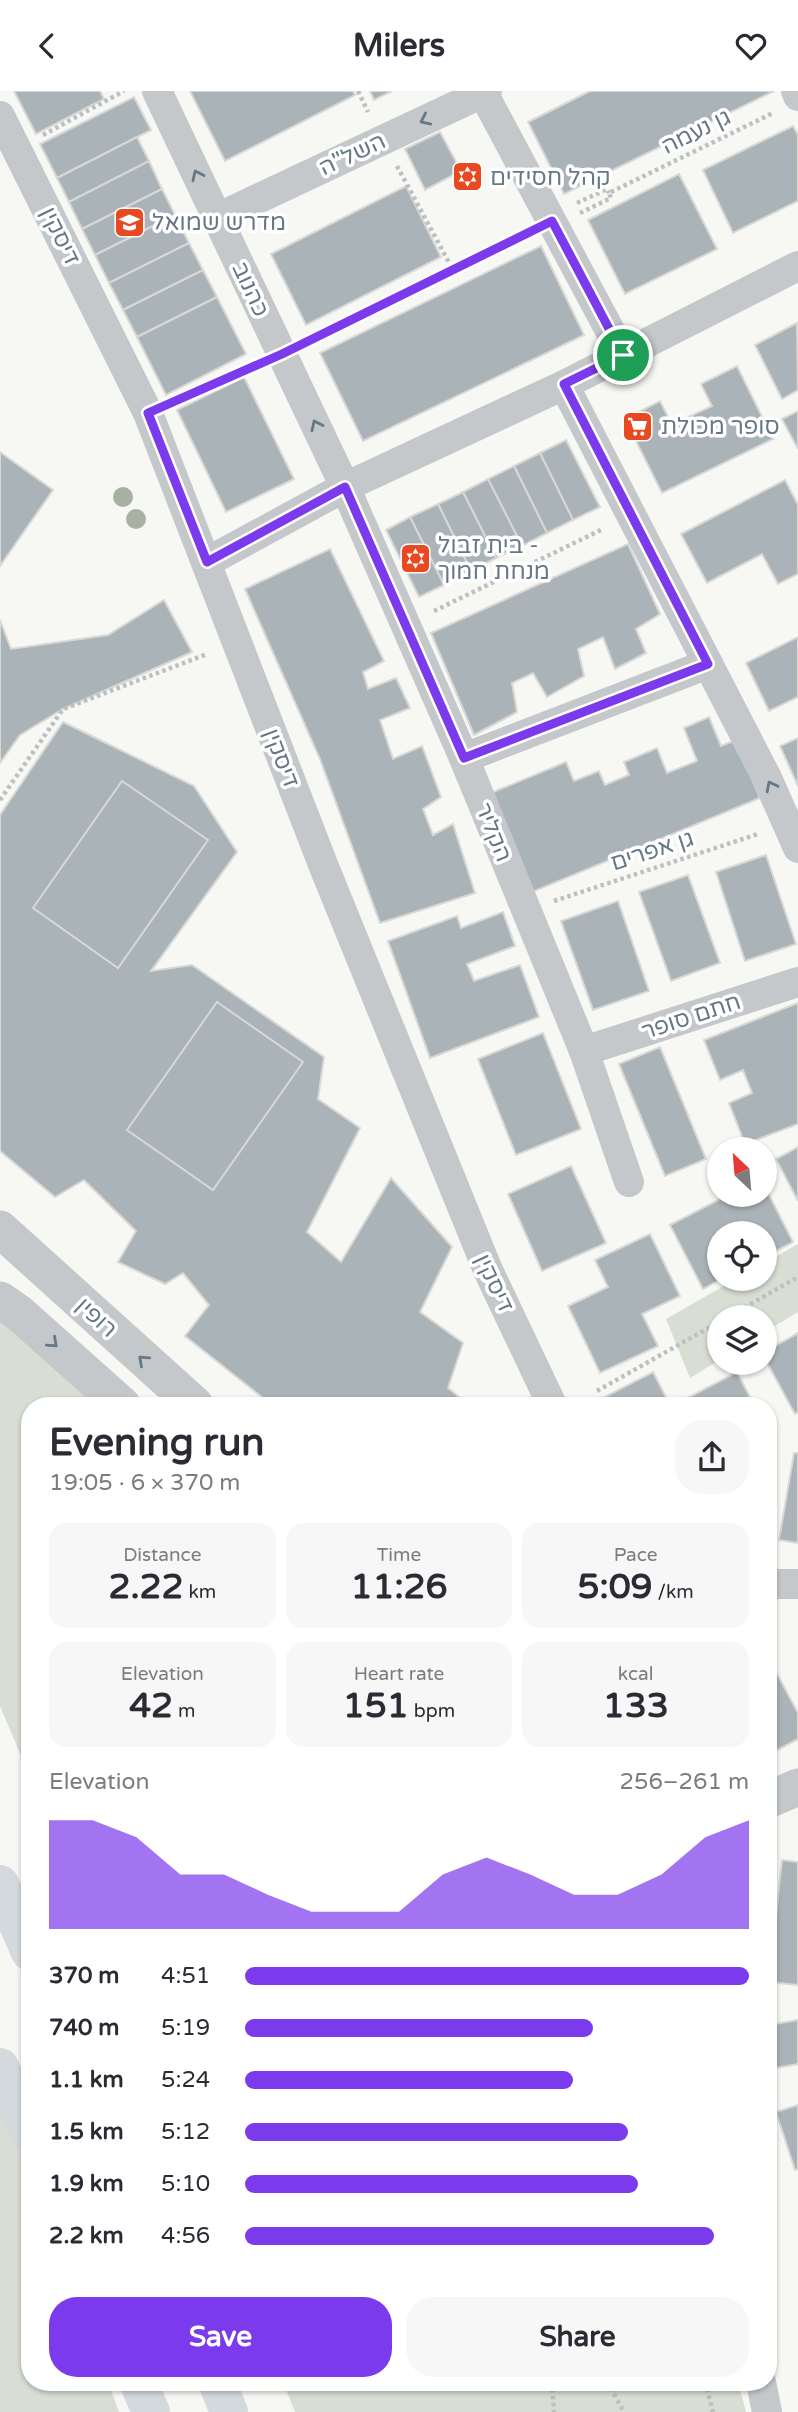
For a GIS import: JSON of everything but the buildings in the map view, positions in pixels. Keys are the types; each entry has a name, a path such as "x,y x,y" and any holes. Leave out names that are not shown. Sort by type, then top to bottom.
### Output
{"main road":[{"path":"0,1884 21,1932"},
{"path":"0,2067 21,2114"},
{"path":"142,2391 151,2412"},
{"path":"220,2391 229,2412"}],"street":[{"name":"כהנוב","path":"158,91 345,487"},
{"name":"השל\"ה","path":"217,218 484,92"},
{"path":"484,92 623,355"},
{"name":"דיסקין","path":"0,116 148,413 324,867 486,1268 548,1397"},
{"path":"207,562 345,487 564,384 798,266"},
{"path":"564,384 793,836"},
{"name":"הקליר","path":"345,487 464,758 526,909 584,1051 629,1182"},
{"path":"464,758 708,664"},
{"name":"חתם סופר","path":"584,1051 798,982"},
{"name":"רופין","path":"0,1229 186,1397"},
{"path":"0,1300 20,1314 113,1397"},
{"path":"777,1584 798,1584"},
{"path":"777,1796 798,1787"},
{"path":"763,2391 767,2412"}],"path":[{"path":"38,138 124,91"},
{"name":"גן נעמה","path":"609,193 789,100"},
{"path":"382,140 453,270"},
{"path":"148,413 282,354 552,221"},
{"path":"457,600 631,516"},
{"path":"0,800 63,709 237,642"},
{"name":"גן אפרים","path":"526,909 793,836"},
{"path":"749,1305 798,1277"},
{"path":"597,1391 707,1329"},
{"path":"553,2391 554,2412"},
{"path":"612,2391 624,2412"},
{"path":"707,2391 713,2412"}],"shaded area":[{"path":"798,1244 798,1312 777,1325 777,1305 707,1305 707,1367 690,1378 666,1319 715,1291 777,1291 777,1256"},
{"path":"0,1315 91,1397 21,1397 21,1756 0,1706"},
{"path":"0,2076 21,2135 21,2391 111,2391 119,2412 0,2412"},
{"path":"287,2391 740,2391 746,2412 295,2412"}],"place":[{"name":"קהל חסידים","path":"467,177"},
{"name":"מדרש שמואל","path":"129,222"},
{"name":"סופר מכולת","path":"638,426"},
{"name":"בית זבול - מנחת חמוך","path":"415,558"}],"route":[{"path":"552,221 623,355 564,384 708,664 464,758 345,487 207,562 148,413 282,354 552,221"}]}
